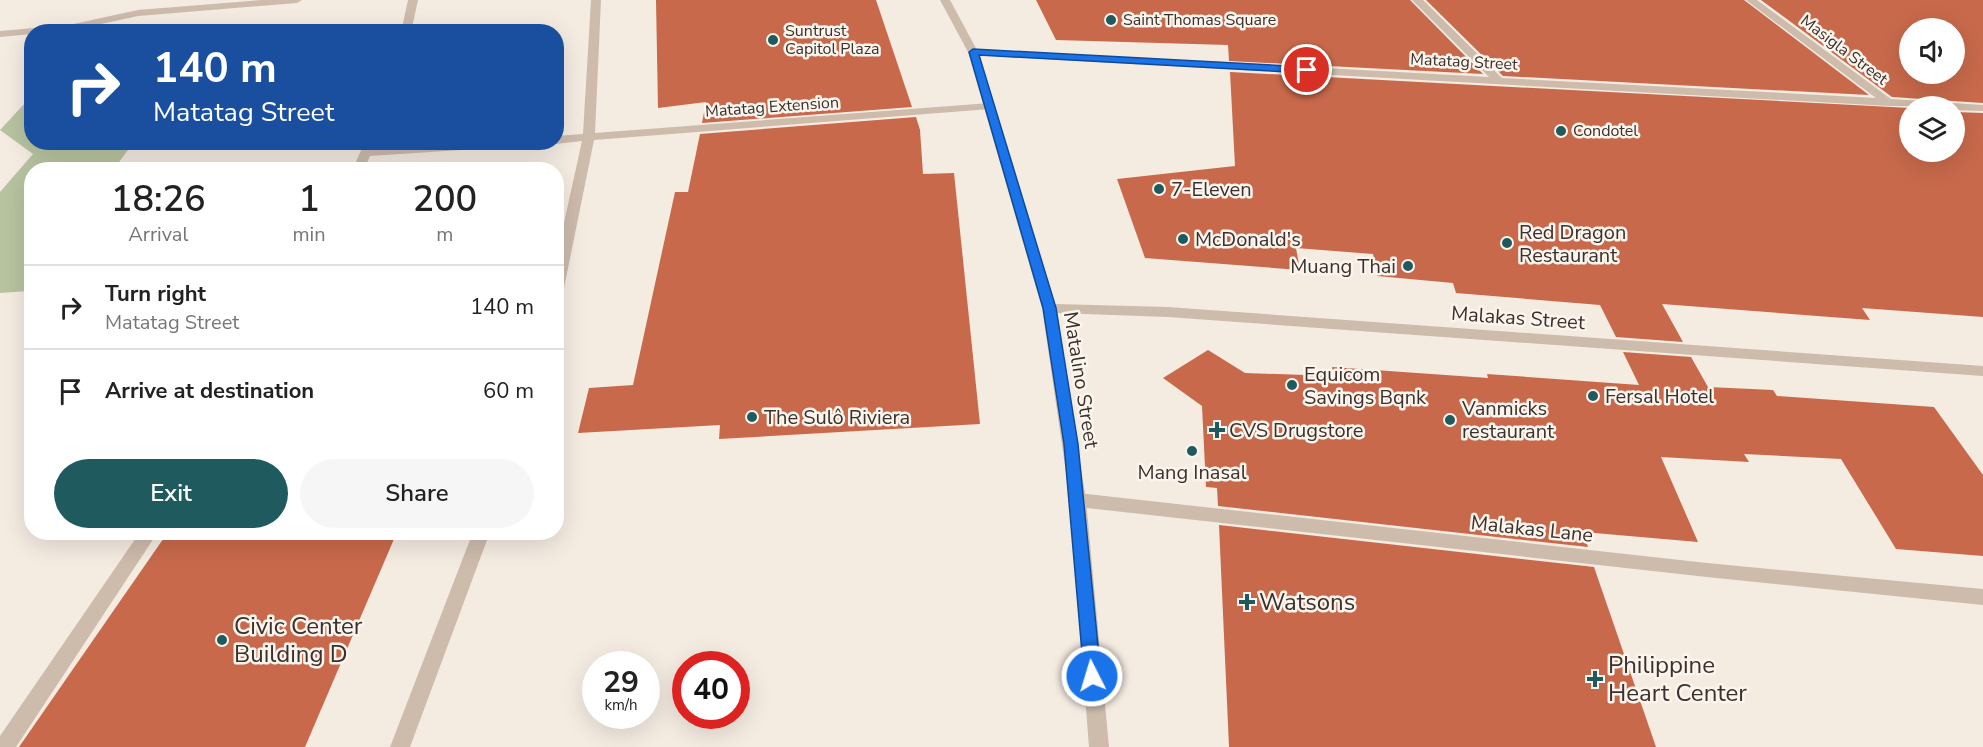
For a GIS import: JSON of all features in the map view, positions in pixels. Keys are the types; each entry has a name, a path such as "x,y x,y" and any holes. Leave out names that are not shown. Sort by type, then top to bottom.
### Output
{"street":[{"path":"87,24 138,13 297,0"},
{"path":"408,24 413,0"},
{"path":"564,256 589,138 596,0"},
{"name":"Matalino Street","path":"945,0 973,52 1049,308 1078,500 1099,747"},
{"path":"1417,0 1498,80"},
{"name":"Masigla Street","path":"1751,0 1889,103"},
{"path":"0,34 24,32"},
{"name":"Matatag Street","path":"973,52 1899,104"},
{"name":"Matatag Extension","path":"564,140 990,106"},
{"name":"Matatag Street","path":"1965,107 1983,108"},
{"name":"Malakas Street","path":"1049,308 1168,312 1983,371"},
{"name":"Malakas Lane","path":"1078,500 1695,568 1983,597"},
{"path":"4,747 145,540"},
{"path":"400,747 479,540"}],"green space":[{"path":"24,104 24,147 0,130"},
{"path":"28,150 128,150 119,162 26,162 33,154"},
{"path":"24,164 24,291 0,293 0,192"}],"building":[{"name":"Suntrust Capitol Plaza","path":"656,0 876,0 912,107 702,123 706,102 658,108"},
{"path":"1036,0 1410,0 1483,74 1229,61 1228,45 1056,40"},
{"path":"1426,0 1744,0 1869,95 1503,76"},
{"path":"1761,0 1983,0 1983,103 1965,102 1965,96 1892,97"},
{"path":"1230,72 1899,107 1899,162 1965,162 1965,112 1983,113 1983,317 1862,308 1870,320 1662,304 1683,342 1616,337 1600,305 1456,293 1453,283 1377,276 1373,254 1296,248 1300,270 1145,258 1117,179 1235,166"},
{"path":"916,117 920,130 923,174 954,173 980,424 719,439 720,425 578,433 589,388 633,385 675,192 688,192 700,134"},
{"path":"1208,350 1245,373 1334,376 1332,367 1488,378 1487,374 1639,385 1623,352 1691,357 1708,387 1773,390 1777,396 1934,407 1983,475 1983,556 1896,549 1841,459 1744,454 1749,462 1661,457 1698,542 1583,532 1588,547 1218,506 1217,488 1206,487 1202,406 1163,378"},
{"path":"1219,525 1594,567 1656,747 1229,747"},
{"name":"Civic Center Building D","path":"162,540 394,540 305,747 19,747"}],"place":[{"name":"Saint Thomas Square","path":"1111,20"},
{"name":"Suntrust Capitol Plaza","path":"773,40"},
{"name":"Condotel","path":"1561,131"},
{"name":"7-Eleven","path":"1159,189"},
{"name":"McDonald's","path":"1183,239"},
{"name":"Red Dragon Restaurant","path":"1507,243"},
{"name":"Muang Thai","path":"1408,266"},
{"name":"Equicom Savings Bqnk","path":"1292,385"},
{"name":"Fersal Hotel","path":"1593,396"},
{"name":"The Sulô Riviera","path":"752,417"},
{"name":"Vanmicks restaurant","path":"1450,420"},
{"name":"CVS Drugstore","path":"1217,430"},
{"name":"Mang Inasal","path":"1192,451"},
{"name":"Watsons","path":"1247,602"},
{"name":"Civic Center Building D","path":"222,640"},
{"name":"Philippine Heart Center","path":"1595,679"}],"route":[{"path":"1092,676 1078,500 1049,308 973,52 1307,70"}]}
